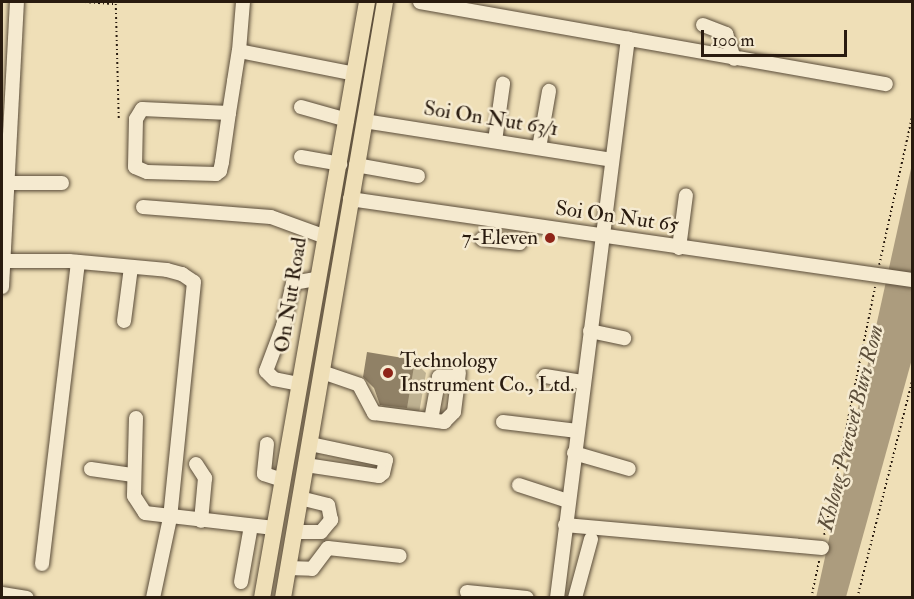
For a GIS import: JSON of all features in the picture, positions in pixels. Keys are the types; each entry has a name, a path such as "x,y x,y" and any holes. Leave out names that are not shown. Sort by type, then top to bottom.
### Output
{"main road":[{"name":"On Nut Road","path":"356,120 355,74 367,2"},
{"name":"On Nut Road","path":"283,597 350,199 348,165 356,120 385,2"},
{"name":"On Nut Road","path":"262,597 323,236 332,196 348,165"},
{"path":"332,196 350,199"},
{"path":"294,412 315,416"}],"street":[{"path":"2,287 17,2"},
{"path":"229,113 142,109 136,119 135,167 138,171 216,174 220,171 229,113 238,51 243,2"},
{"path":"420,2 886,84"},
{"path":"703,25 726,34 735,58"},
{"path":"557,597 628,39"},
{"path":"238,51 355,74"},
{"path":"495,141 503,84"},
{"path":"539,148 549,91"},
{"name":"Soi On Nut 63/1","path":"301,107 356,120 612,160"},
{"path":"301,157 418,176"},
{"path":"9,183 62,183"},
{"path":"680,248 686,195"},
{"name":"Soi On Nut 65","path":"350,199 912,280"},
{"path":"143,207 271,217 323,236"},
{"path":"499,241 502,221"},
{"path":"482,238 520,243"},
{"path":"4,261 78,262 131,267 182,274 194,282 170,518 153,597"},
{"path":"42,564 78,262"},
{"path":"124,321 131,267"},
{"path":"299,384 274,380 266,371 283,326 293,283 316,279"},
{"path":"590,331 624,338"},
{"path":"322,372 359,385 374,413 431,420 452,418 458,374 440,377 431,420"},
{"path":"545,376 584,382"},
{"path":"136,418 132,475 134,496 140,508 150,516 274,528"},
{"path":"503,422 577,431"},
{"path":"267,444 264,474 282,480"},
{"path":"306,465 379,476 384,467 382,456 310,444"},
{"path":"574,453 629,469"},
{"path":"196,464 205,478 201,521"},
{"path":"91,469 132,475"},
{"path":"519,485 568,501"},
{"path":"294,532 321,532 331,520 328,505 300,498"},
{"path":"565,525 822,548"},
{"path":"241,582 251,526"},
{"path":"575,597 591,539"},
{"path":"288,568 312,569 328,548 400,556"},
{"path":"467,592 527,597"},
{"path":"2,594 27,597"}],"path":[{"path":"85,2 116,4 119,119"},
{"path":"811,597 912,116"},
{"path":"857,597 912,381"}],"shaded area":[{"path":"912,164 912,359 846,597 816,598"}],"building":[{"name":"Technology Instrument Co., Ltd.","path":"367,352 415,360 407,408 380,405 374,388 363,377"}],"place":[{"name":"7-Eleven","path":"550,238"},
{"name":"Technology Instrument Co., Ltd.","path":"388,373"}],"water label":[{"name":"Khlong Prawet Buri Rom","path":"851,428"}]}
